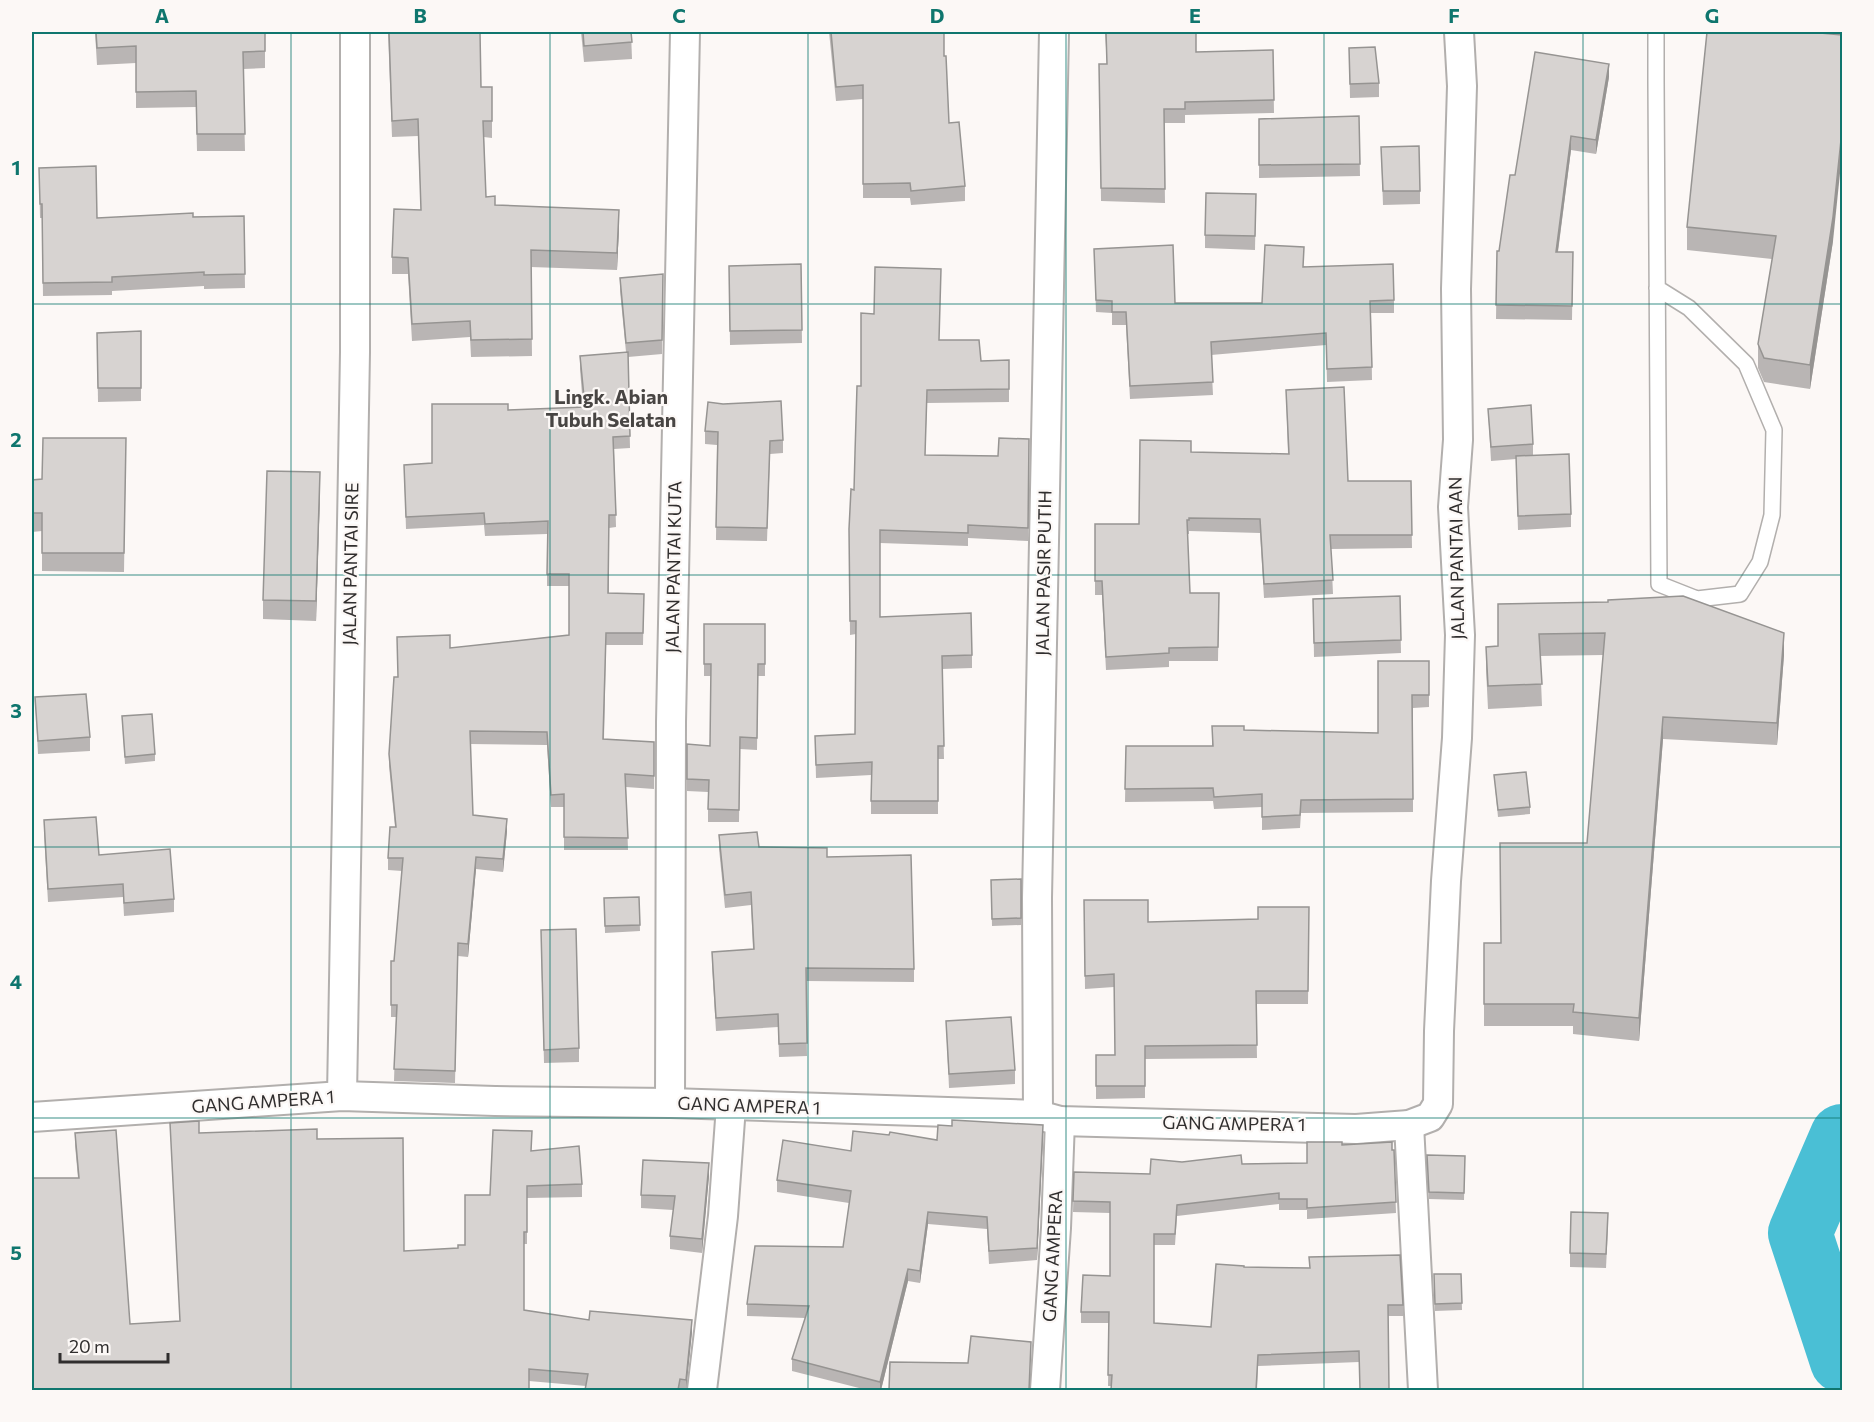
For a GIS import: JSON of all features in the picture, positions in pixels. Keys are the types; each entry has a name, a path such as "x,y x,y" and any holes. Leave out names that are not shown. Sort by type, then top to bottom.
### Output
{"street":[{"name":"JALAN PANTAI SIRE","path":"342,1096 355,352 355,32"},
{"name":"JALAN PANTAI KUTA","path":"670,1103 671,710 685,32"},
{"name":"JALAN PASIR PUTIH","path":"1049,1118 1037,886 1054,32"},
{"name":"JALAN PANTAI AAN","path":"1439,1084 1440,1008 1446,881 1457,738 1460,635 1453,507 1458,440 1456,289 1462,86 1459,32"},
{"name":"GANG AMPERA 1","path":"32,1117 342,1096 670,1103 1356,1128 1409,1125 1430,1117 1438,1104 1439,1084"},
{"path":"702,1390 722,1227 731,1106"},
{"name":"GANG AMPERA","path":"1045,1390 1056,1228 1049,1118"},
{"path":"1409,1125 1422,1390"}],"lane":[{"path":"1656,32 1657,288 1659,584 1697,599 1740,594 1760,562 1772,515 1774,430 1746,364 1689,308 1657,288"}],"building":[{"path":"96,32 265,32 265,51 243,52 245,134 197,134 196,91 136,92 136,46 97,48"},
{"path":"389,32 480,32 481,87 492,87 492,121 483,121 486,197 495,196 495,205 619,210 617,253 531,250 532,339 471,340 470,321 412,324 408,258 392,257 394,209 421,210 418,119 392,121"},
{"path":"583,32 631,32 632,42 584,46"},
{"path":"831,32 944,32 949,123 959,122 965,186 911,191 910,183 863,184 863,85 836,87"},
{"path":"1106,32 1196,32 1196,52 1273,50 1274,100 1185,102 1185,109 1164,109 1165,189 1101,188 1099,64 1107,64"},
{"path":"1707,32 1809,32 1842,35 1842,130 1833,217 1810,365 1764,358 1758,344 1776,236 1687,227"},
{"path":"1375,47 1379,83 1350,84 1349,48"},
{"path":"1535,52 1609,64 1596,140 1571,136 1556,252 1573,252 1572,306 1496,305 1497,251 1499,251 1510,175 1515,175"},
{"path":"1359,116 1360,164 1259,165 1259,119"},
{"path":"1419,146 1420,191 1383,191 1381,147"},
{"path":"96,166 97,218 193,213 193,217 244,216 245,274 204,275 204,272 112,277 112,282 43,283 39,168"},
{"path":"1206,193 1256,194 1255,236 1205,235"},
{"path":"1173,245 1175,303 1262,303 1265,245 1304,247 1303,267 1393,264 1394,300 1370,301 1372,367 1327,369 1326,333 1211,342 1213,382 1130,386 1126,312 1112,312 1112,301 1096,300 1094,249"},
{"path":"801,264 802,330 730,331 729,266"},
{"path":"875,267 941,269 939,340 979,340 981,361 1009,360 1009,389 927,390 925,455 998,456 999,438 1029,439 1028,528 968,525 968,533 880,530 880,617 971,613 972,655 942,656 944,746 938,746 938,801 871,801 872,762 816,765 815,736 855,734 856,621 850,621 849,529 851,489 854,490 857,386 861,386 861,313 874,314"},
{"path":"663,274 662,340 626,343 620,278"},
{"path":"141,331 141,388 98,388 97,333"},
{"path":"628,352 630,436 613,437 616,515 609,515 608,593 644,594 643,633 606,633 603,739 654,742 654,776 625,774 628,838 564,837 564,794 551,795 547,732 470,731 473,815 507,819 503,859 476,857 468,944 458,943 455,1071 394,1069 397,1005 391,1005 391,961 394,961 403,858 388,858 390,827 396,827 389,754 394,677 398,677 397,637 450,635 450,648 569,635 569,574 547,574 548,521 485,524 484,513 406,517 404,465 432,463 432,404 508,404 508,410 585,407 580,356"},
{"path":"1344,387 1348,481 1411,481 1412,535 1330,535 1333,580 1264,584 1260,519 1189,518 1187,520 1190,593 1219,593 1218,647 1169,648 1169,653 1106,657 1102,581 1095,581 1095,524 1139,524 1140,440 1191,441 1191,452 1289,454 1286,390"},
{"path":"781,401 783,440 770,441 767,528 716,527 718,432 705,431 708,402 723,404"},
{"path":"1531,405 1533,444 1491,447 1488,409"},
{"path":"43,438 126,438 124,553 42,553 42,513 32,513 32,480 42,479"},
{"path":"1569,454 1571,514 1518,516 1516,456"},
{"path":"267,471 320,472 316,601 263,600"},
{"path":"1400,596 1401,640 1314,643 1313,599"},
{"path":"1683,596 1784,633 1777,723 1663,717 1639,1018 1573,1012 1574,1004 1484,1004 1484,943 1501,943 1500,843 1587,843 1605,633 1539,634 1542,684 1488,686 1486,647 1498,646 1498,604 1608,602 1608,600"},
{"path":"704,624 765,624 765,664 758,664 757,738 740,737 739,810 708,809 709,780 687,779 687,744 710,746 711,664 704,664"},
{"path":"1378,661 1429,661 1429,695 1412,695 1413,799 1301,800 1300,815 1262,817 1262,794 1214,797 1213,788 1125,789 1126,746 1213,746 1212,726 1244,726 1244,730 1378,733"},
{"path":"86,694 90,737 38,741 35,697"},
{"path":"152,714 155,754 125,757 122,716"},
{"path":"1526,772 1530,807 1498,810 1494,775"},
{"path":"96,817 99,855 170,849 174,899 124,903 123,884 48,889 44,820"},
{"path":"757,832 759,847 827,848 827,857 911,855 914,969 806,968 807,1043 779,1044 778,1014 716,1018 712,952 754,949 751,892 725,895 719,835"},
{"path":"1021,879 1021,918 992,919 991,880"},
{"path":"639,897 640,925 605,926 604,898"},
{"path":"1084,900 1148,900 1148,922 1258,919 1258,907 1309,907 1308,991 1256,991 1257,1045 1145,1046 1145,1086 1096,1086 1096,1055 1115,1055 1114,974 1085,976"},
{"path":"576,929 579,1048 544,1050 541,930"},
{"path":"1011,1017 1015,1070 949,1074 946,1021"},
{"path":"952,1120 1043,1125 1037,1248 989,1251 987,1217 928,1212 920,1271 908,1269 880,1382 792,1359 809,1306 747,1304 755,1246 843,1247 851,1191 777,1180 783,1140 851,1151 853,1131 889,1135 890,1132 937,1140 938,1125 952,1126"},
{"path":"199,1121 199,1133 317,1129 317,1139 403,1138 404,1251 458,1248 458,1245 465,1245 465,1195 490,1195 493,1130 532,1131 531,1151 579,1146 582,1184 527,1186 527,1232 524,1232 524,1310 589,1320 590,1311 692,1320 686,1380 680,1379 678,1390 585,1390 588,1374 529,1369 529,1390 32,1390 32,1178 79,1178 75,1133 116,1130 130,1324 180,1321 170,1123"},
{"path":"1307,1142 1342,1142 1342,1145 1392,1142 1396,1202 1307,1208 1307,1199 1279,1199 1279,1193 1177,1205 1175,1234 1154,1234 1154,1323 1211,1327 1216,1264 1244,1267 1310,1268 1309,1257 1400,1255 1403,1305 1388,1305 1389,1390 1360,1390 1359,1351 1258,1355 1256,1390 1111,1390 1112,1375 1108,1375 1109,1312 1081,1312 1083,1275 1110,1276 1110,1202 1073,1201 1074,1172 1150,1174 1151,1159 1182,1162 1241,1155 1242,1164 1307,1163"},
{"path":"1427,1155 1465,1156 1464,1193 1429,1192"},
{"path":"643,1160 709,1163 702,1239 670,1236 675,1196 641,1195"},
{"path":"1571,1212 1608,1213 1606,1254 1570,1253"},
{"path":"1434,1274 1461,1274 1462,1303 1435,1304"},
{"path":"971,1336 1031,1342 1029,1390 889,1390 890,1362 968,1363"}],"waterway":[{"path":"1842,1136 1800,1233 1842,1361"}],"district":[{"name":"Lingk. Abian Tubuh Selatan","path":"611,408"}]}
